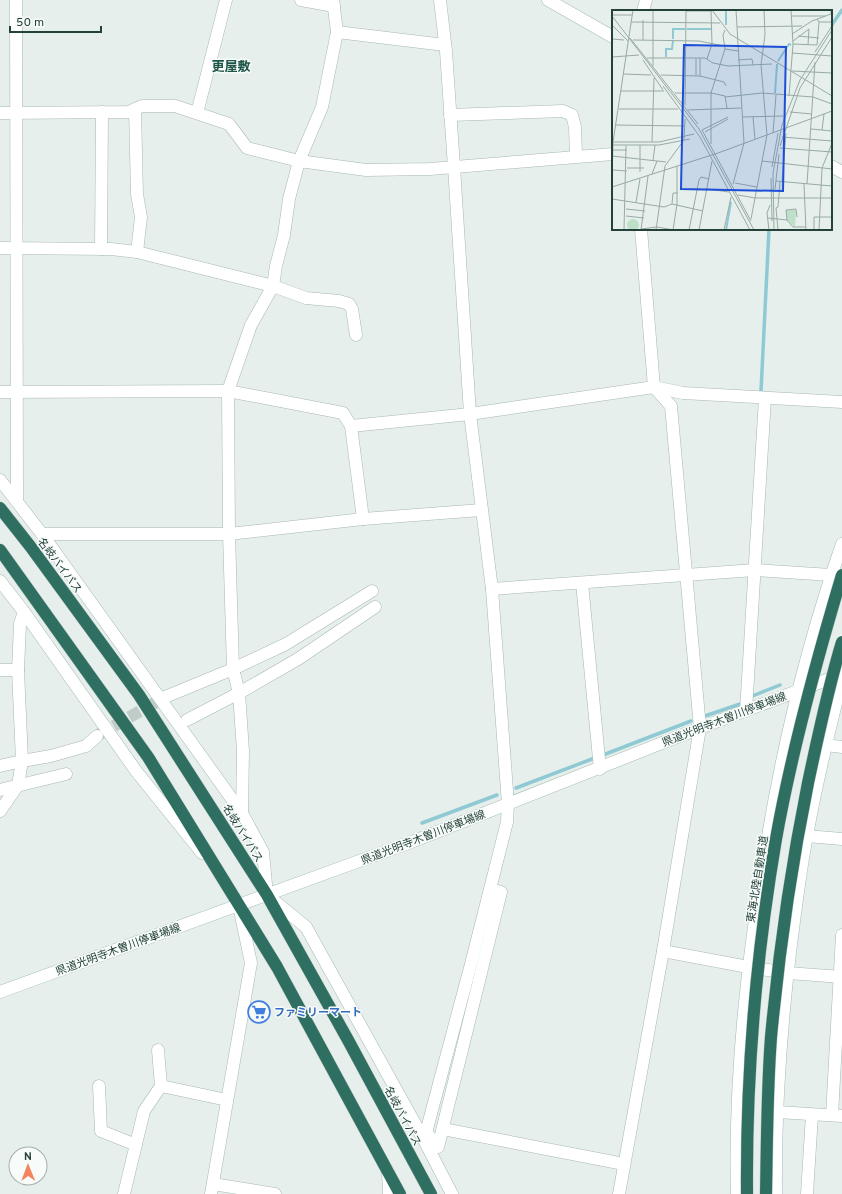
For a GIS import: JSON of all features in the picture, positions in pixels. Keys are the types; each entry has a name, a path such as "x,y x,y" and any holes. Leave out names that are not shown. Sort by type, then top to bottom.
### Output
{"highway":[{"name":"名岐バイパス","path":"0,508 30,546 139,694 267,895 348,1040 431,1194"},
{"path":"0,550 148,757 277,967 400,1194"},
{"name":"東海北陸自動車道","path":"747,1194 746,1143 751,1044 761,936 776,838 796,743 837,575"},
{"path":"766,1194 771,1038 781,937 796,842 811,769 842,642"}],"street":[{"path":"16,0 17,501"},
{"path":"197,113 226,0"},
{"path":"242,813 243,751 239,693 233,669 229,534 228,391 251,325 273,286 276,266 284,234 289,199 299,161 322,107 337,32 334,3 301,0"},
{"path":"425,1136 507,822 508,804 492,589 470,414 454,167 440,0"},
{"path":"548,0 612,36"},
{"path":"644,10 646,0"},
{"path":"337,32 445,46"},
{"path":"0,113 129,112 142,106 175,106 229,124 246,148 299,161 366,170 430,169 612,154"},
{"path":"135,109 137,194 141,217 137,252"},
{"path":"101,249 102,112"},
{"path":"450,116 563,112 572,115 575,127 576,156"},
{"path":"832,167 842,172"},
{"path":"619,1194 663,951 700,728 670,406 654,387 641,230"},
{"path":"0,248 101,249 137,252 273,286 306,298 339,301 349,304 352,310 356,335"},
{"path":"351,426 470,414 654,387 683,393 842,402"},
{"path":"0,392 228,391 343,413 351,426 363,519"},
{"path":"746,711 765,398"},
{"path":"0,480 42,534 242,813 263,852 267,895 306,927 425,1136 452,1194"},
{"path":"42,534 229,534 363,519 481,510"},
{"path":"737,1194 737,1108 742,1037 748,967 768,831 798,691 837,575 842,544"},
{"path":"492,589 755,570 837,575"},
{"path":"0,581 24,612 136,771 220,876"},
{"path":"582,583 600,769"},
{"path":"165,697 233,669 286,644 372,591"},
{"path":"187,720 239,693 298,659 375,607"},
{"path":"0,811 18,785 22,761 18,670 20,624 24,612"},
{"path":"0,670 18,670"},
{"name":"県道光明寺木曽川停車場線","path":"0,992 414,841 600,769 700,728 842,674"},
{"path":"776,1194 777,1112 788,973 807,836 826,745 842,679"},
{"path":"0,766 51,756 86,746 98,736"},
{"path":"826,745 842,747"},
{"path":"0,790 66,774"},
{"path":"807,836 842,839"},
{"path":"425,1136 438,1147 500,892 490,889"},
{"path":"238,905 251,963 212,1189 275,1194"},
{"path":"777,1112 837,1116 842,935"},
{"path":"663,951 788,973 841,977"},
{"path":"124,1194 144,1111 161,1086 158,1050"},
{"path":"99,1086 101,1130 136,1145"},
{"path":"161,1086 227,1100"},
{"path":"807,1194 812,1115"},
{"path":"443,1129 624,1164"},
{"path":"388,1171 389,1194"}],"waterway":[{"path":"832,25 842,10"},
{"path":"761,391 769,230"},
{"path":"750,697 780,685"},
{"path":"705,716 743,703"},
{"path":"603,755 691,721"},
{"path":"516,788 592,759"},
{"path":"422,823 497,795"}],"tunnel":[{"path":"98,735 165,697"}],"place":[{"name":"ファミリーマート","path":"259,1012"}],"district":[{"name":"更屋敷","path":"231,66"}]}
